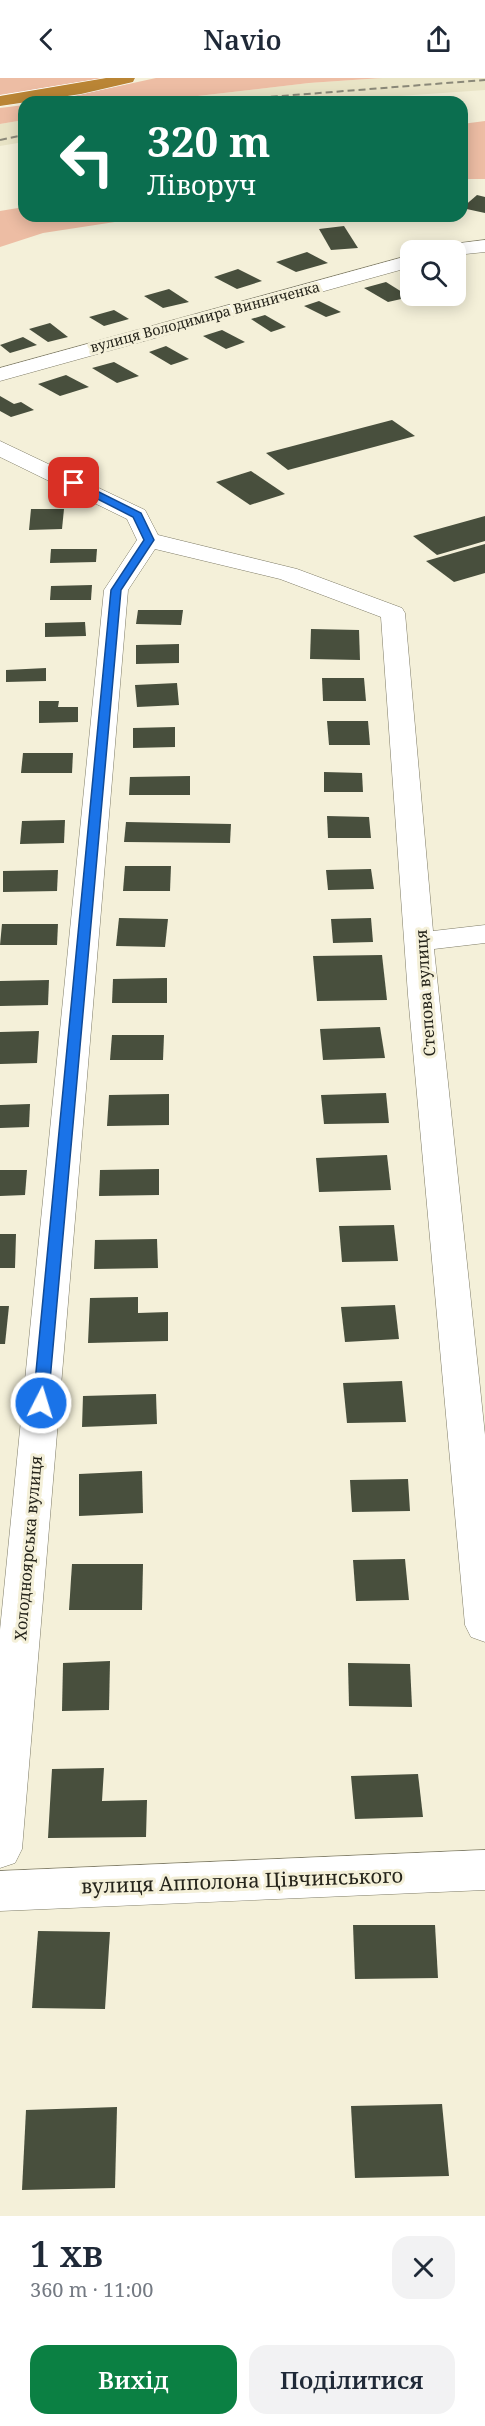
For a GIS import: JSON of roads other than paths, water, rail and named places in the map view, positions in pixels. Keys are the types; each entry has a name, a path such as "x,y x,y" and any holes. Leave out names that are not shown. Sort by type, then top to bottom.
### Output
{"highway":[{"path":"34,96 81,89 127,78"},
{"path":"0,101 18,98"}],"street":[{"path":"466,248 485,246"},
{"name":"вулиця Володимира Винниченка","path":"0,375 400,264"},
{"path":"0,448 137,515 149,540"},
{"name":"Степова вулиця","path":"149,540 288,574 393,613 421,941 424,1007 485,1625"},
{"name":"Холодноярська вулиця","path":"0,1849 116,590 149,540"},
{"path":"421,941 485,934"},
{"name":"вулиця Апполона Цівчинського","path":"0,1891 485,1870"}],"railway":[{"path":"281,96 485,80"},
{"path":"0,140 18,136"}]}
